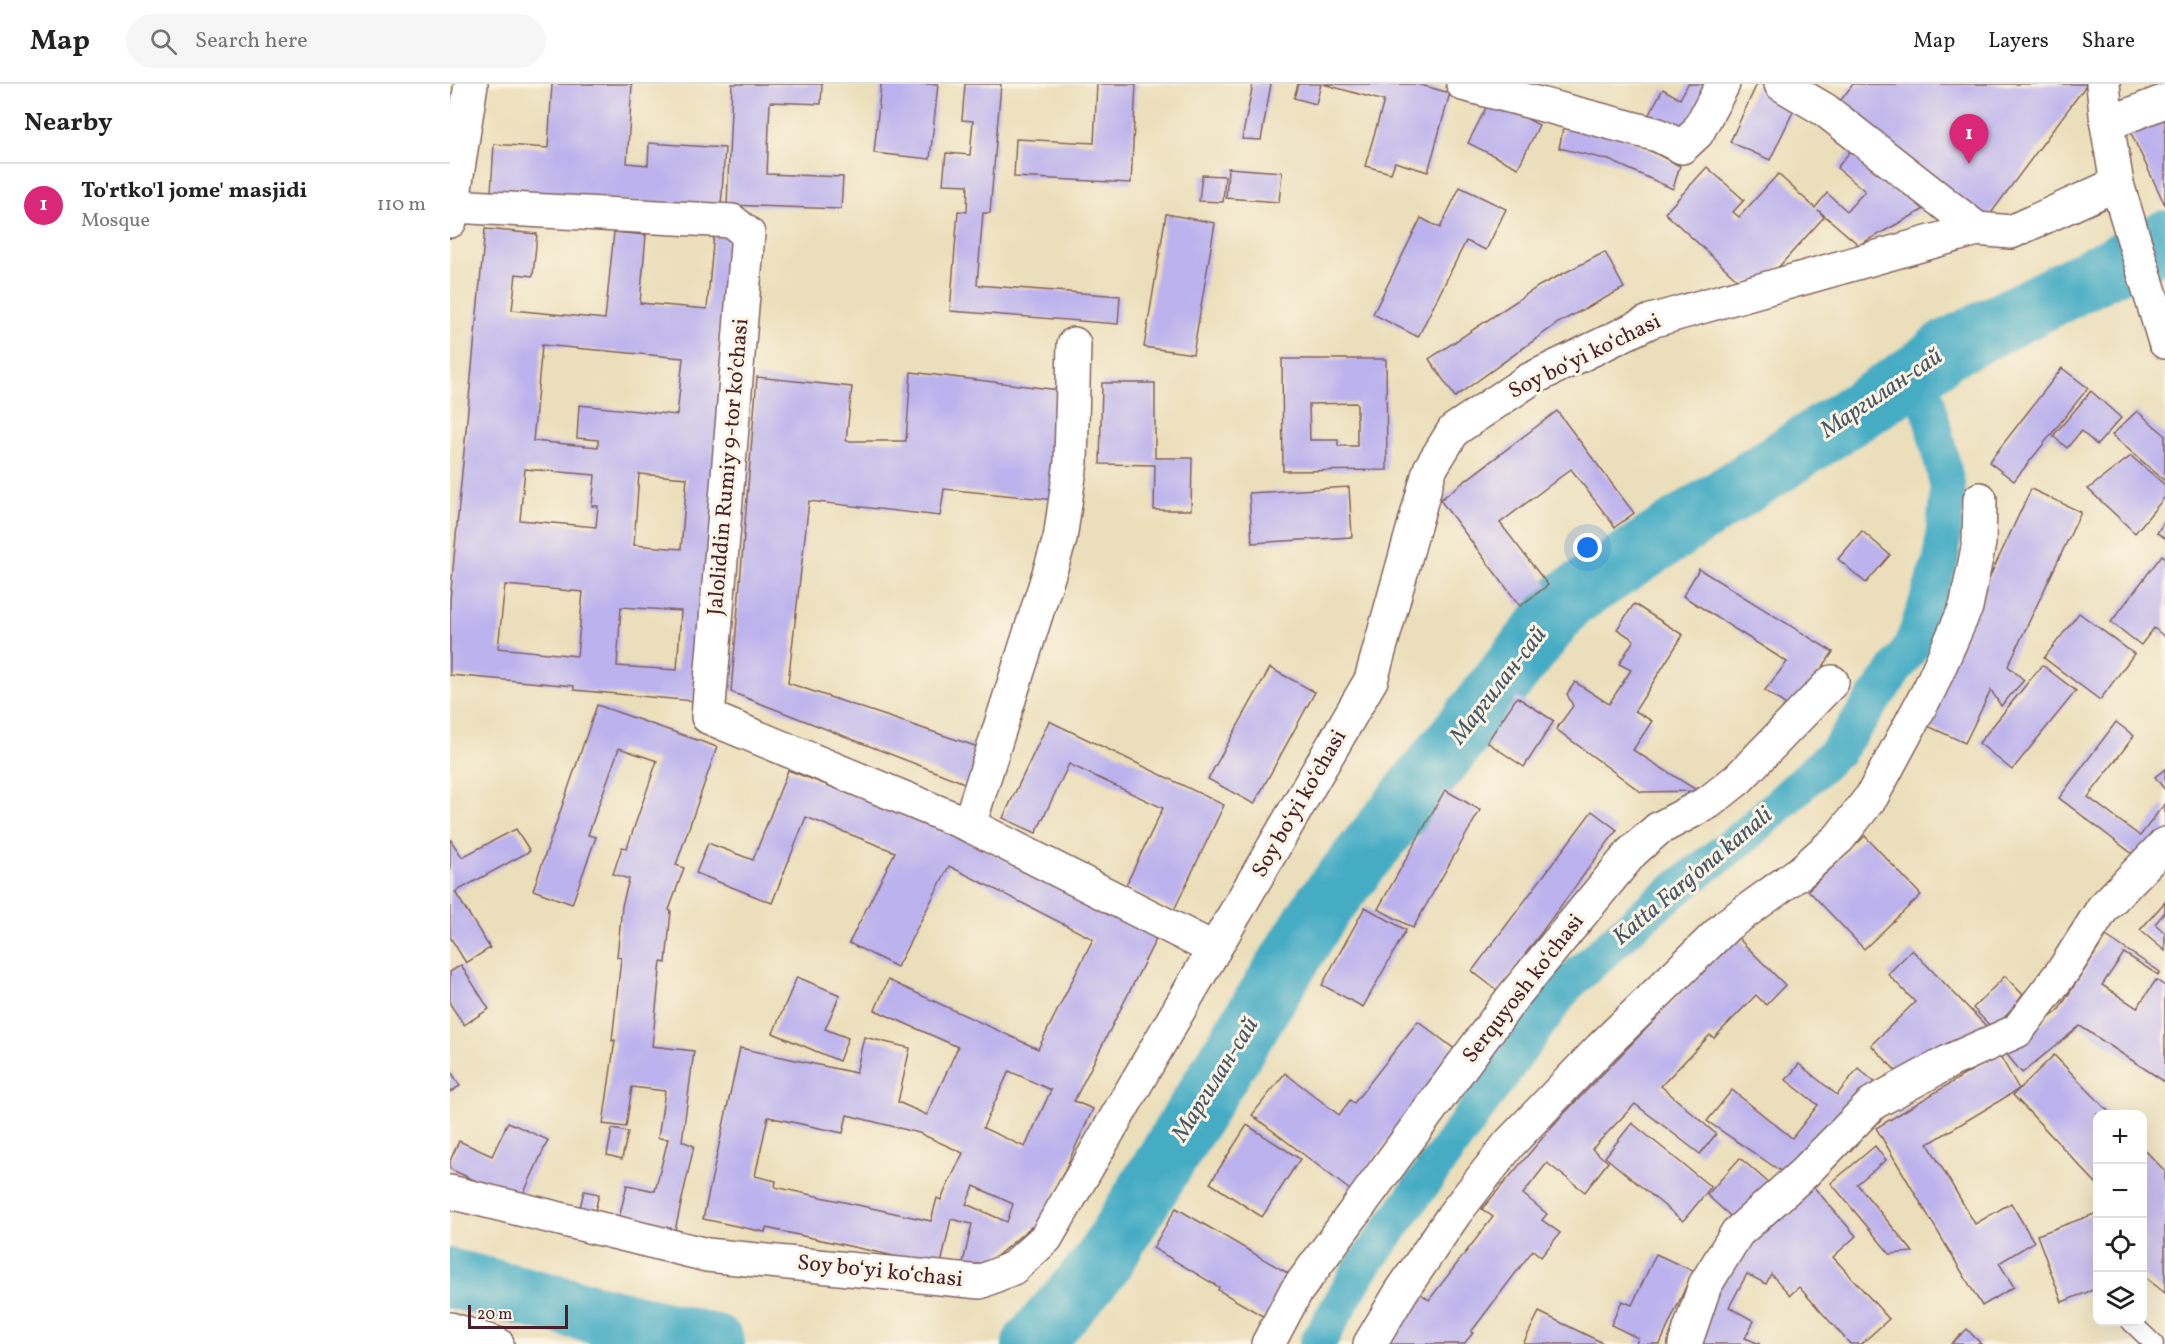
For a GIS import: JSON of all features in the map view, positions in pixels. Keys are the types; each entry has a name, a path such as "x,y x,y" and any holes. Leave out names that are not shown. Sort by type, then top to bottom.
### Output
{"street":[{"name":"Jaloliddin Rumiy 9-tor koʼchasi","path":"471,84 457,130 451,213 732,221 748,234 708,717 969,825 1214,949"},
{"path":"1463,84 1658,135 1682,147 1697,133 1724,84"},
{"path":"1781,84 1826,110 1977,229"},
{"path":"2103,84 2117,184 2162,319"},
{"path":"2107,124 2165,100"},
{"name":"Soy boʻyi koʻchasi","path":"450,1192 707,1255 980,1282 1013,1268 1046,1238 1290,823 1371,680 1430,469 1454,430 1529,380 1652,321 1977,229 2011,232 2117,184"},
{"path":"969,825 1060,539 1071,462 1074,344"},
{"path":"1370,1344 1401,1292 1455,1213 1509,1144 1601,1048 1727,925 1802,871 1839,838 1872,796 1930,688 1965,607 1979,543 1980,499"},
{"name":"Serquyosh koʻchasi","path":"1268,1344 1295,1293 1512,998 1632,852 1658,829 1709,802 1738,779 1832,682"},
{"path":"1685,1344 1705,1285 1737,1233 1804,1173 1873,1103 1952,1060 2017,1031 2065,968 2103,908 2165,844"},
{"path":"450,1329 497,1344"}],"lane":[{"path":"2135,1326 2154,1344"}],"building":[{"path":"552,84 632,84 627,163 648,165 649,143 725,148 721,207 491,193 494,144 548,148"},
{"path":"732,84 822,84 821,104 770,102 767,174 843,177 841,209 727,205"},
{"path":"881,84 938,84 930,159 874,153"},
{"path":"965,84 1001,84 990,213 983,213 977,285 1120,296 1118,324 950,311 958,211 967,212 968,185 943,184 946,153 970,155 973,121 962,120"},
{"path":"1097,84 1136,84 1131,183 1014,177 1016,139 1094,143"},
{"path":"1253,84 1271,84 1261,140 1242,139"},
{"path":"1298,84 1321,84 1316,104 1294,98"},
{"path":"1323,84 1417,84 1450,93 1428,172 1395,162 1391,173 1365,166 1384,101"},
{"path":"1688,84 1710,84 1681,135 1648,116 1663,89 1680,99"},
{"path":"1757,84 1766,84 1799,99 1770,160 1730,142"},
{"path":"1853,84 2087,84 1986,220 1835,108"},
{"path":"1490,100 1539,125 1518,168 1468,143"},
{"path":"2165,114 2165,205 2130,131"},
{"path":"1565,121 1616,133 1680,166 1673,189 1609,160 1559,148"},
{"path":"1855,145 1928,207 1859,245 1818,210 1824,217 1765,282 1740,282 1665,213 1707,167 1744,200 1733,212 1739,217 1778,174 1815,208 1827,193 1847,211 1865,191 1837,168"},
{"path":"1228,168 1282,172 1279,202 1226,198"},
{"path":"1202,175 1225,176 1223,202 1199,201"},
{"path":"1460,187 1506,209 1486,250 1466,241 1418,337 1373,314 1421,218 1440,228"},
{"path":"1166,214 1215,223 1193,354 1144,347"},
{"path":"485,229 537,234 533,276 516,274 512,310 605,319 614,232 646,235 640,303 707,309 714,233 746,237 704,702 574,690 574,686 450,675 450,600","holes":["542,345 683,358 677,415 579,405 577,438 598,440 598,447 533,441","525,469 595,475 592,506 598,506 596,527 520,520","639,474 687,478 681,549 634,545","505,585 583,592 577,656 498,648","621,607 681,611 677,670 617,666"]},
{"path":"1605,252 1624,288 1558,323 1455,397 1429,359 1539,286"},
{"path":"1282,359 1386,359 1387,470 1283,471","holes":["1357,403 1357,446 1338,446 1338,440 1310,440 1309,404"]},
{"path":"2062,368 2088,388 2014,481 1989,462"},
{"path":"911,372 1059,390 1056,500 944,489 940,516 809,501 788,683 984,749 972,786 731,692 757,377 852,387 846,441 906,441"},
{"path":"1102,383 1155,383 1155,458 1192,458 1191,510 1154,510 1155,465 1100,464"},
{"path":"2091,391 2121,418 2097,445 2081,431 2067,448 2053,436"},
{"path":"1557,411 1634,513 1615,527 1571,469 1500,523 1548,585 1520,606 1440,500"},
{"path":"2137,411 2165,435 2165,481 2112,435"},
{"path":"2131,456 2165,485 2165,497 2135,533 2088,489"},
{"path":"1349,487 1352,537 1252,543 1249,493"},
{"path":"2031,489 2081,512 2008,666 2024,680 2001,706 1991,690 1965,743 1921,723"},
{"path":"2165,520 2165,538 2157,533"},
{"path":"1862,531 1890,555 1866,583 1838,559"},
{"path":"2162,555 2165,557 2165,637 2154,628 2141,645 2111,622"},
{"path":"1699,569 1833,652 1793,710 1765,690 1787,662 1683,596"},
{"path":"1634,604 1683,635 1635,711 1652,721 1633,750 1698,791 1641,792 1556,729 1573,706 1567,694 1575,682 1609,704 1631,670 1619,664 1634,640 1617,629"},
{"path":"2079,613 2134,654 2100,700 2044,658"},
{"path":"2042,665 2076,691 2012,770 1979,743"},
{"path":"1270,668 1315,692 1254,804 1208,779"},
{"path":"1517,697 1554,721 1524,767 1487,742"},
{"path":"597,705 717,747 676,865 684,868 669,910 671,911 666,963 661,962 652,1046 694,1051 682,1141 694,1146 674,1235 618,1222 627,1185 655,1191 668,1139 658,1138 665,1091 632,1087 626,1127 603,1124 615,1040 612,1041 621,958 617,957 622,906 629,879 613,874 622,847 627,848 657,761 619,748 588,835 596,837 572,904 533,890"},
{"path":"1049,721 1224,805 1174,910 1125,887 1163,808 1069,764 1036,833 1003,818"},
{"path":"2116,722 2134,736 2088,797 2140,836 2165,803 2165,837 2138,858 2059,798"},
{"path":"2165,769 2165,790 2155,777"},
{"path":"788,770 912,818 914,814 1157,937 1074,1101 1093,1109 1037,1230 1031,1227 991,1261 962,1267 972,1224 951,1219 940,1269 922,1262 766,1228 765,1232 703,1219 740,1048 856,1073 864,1037 910,1048 898,1102 927,1115 958,1047 875,1010 888,980 1038,1049 1093,939 949,866 897,967 849,943 895,852 806,817 772,903 696,873 708,843 753,860","holes":["1009,1071 1051,1090 1025,1147 983,1128","847,1115 919,1133 963,1153 941,1200 937,1198 931,1221 775,1187 776,1181 755,1176 768,1117 843,1133","974,1186 1013,1204 1007,1222 966,1204"]},
{"path":"1445,790 1480,810 1413,928 1378,909"},
{"path":"1592,811 1617,830 1498,991 1472,971"},
{"path":"516,829 530,851 455,892 490,948 466,963 450,937 450,839 462,857"},
{"path":"1865,836 1921,895 1864,949 1808,890"},
{"path":"2165,902 2165,912 2155,924 2165,933 2165,951 2140,930"},
{"path":"1365,907 1406,930 1363,1007 1322,985"},
{"path":"1736,936 1785,985 1766,1005 1756,995 1714,1038 1710,1035 1661,1086 1716,1134 1700,1154 1635,1104 1592,1149 1608,1162 1585,1192 1547,1163 1523,1194 1547,1214 1542,1220 1560,1233 1541,1257 1533,1250 1464,1344 1387,1344 1383,1341 1420,1293 1429,1300 1493,1217 1482,1209 1556,1122"},
{"path":"2106,936 2160,972 2158,975 2124,953 2102,985 2137,1008 2156,980 2165,986 2165,1082 2080,1026 2022,1073 2005,1052 2058,1011"},
{"path":"1912,950 1990,1030 1902,1077 1871,1045 1915,1002 1888,974"},
{"path":"461,965 489,1009 464,1025 450,1004 450,972"},
{"path":"2005,976 2025,997 1993,1029 1973,1008"},
{"path":"797,977 840,995 825,1029 848,1038 839,1061 773,1033"},
{"path":"1418,1021 1457,1051 1350,1190 1252,1115 1285,1073 1339,1115 1350,1100 1354,1103"},
{"path":"1999,1054 2019,1089 1928,1144 1975,1224 2011,1203 2034,1242 1999,1263 2014,1287 1982,1306 1876,1128"},
{"path":"2054,1055 2107,1110 2093,1110 2093,1180 2013,1095"},
{"path":"1799,1064 1837,1095 1858,1068 1877,1084 1785,1174 1707,1121 1732,1090 1792,1138 1818,1105 1786,1080"},
{"path":"450,1070 460,1086 450,1092"},
{"path":"508,1122 548,1140 520,1201 450,1169 450,1161 459,1141 492,1156"},
{"path":"1632,1123 1711,1187 1683,1221 1605,1157"},
{"path":"1247,1125 1300,1159 1262,1217 1210,1183"},
{"path":"612,1129 628,1132 622,1159 607,1155"},
{"path":"1875,1146 1886,1160 1857,1184 1913,1252 1890,1254 1831,1183"},
{"path":"2147,1152 2165,1171 2165,1293 2147,1279"},
{"path":"1740,1158 1770,1184 1737,1222 1707,1195"},
{"path":"1812,1185 1856,1236 1833,1257 1889,1319 1861,1344 1850,1344 1799,1287 1790,1295 1771,1274 1766,1284 1747,1274 1729,1307 1754,1321 1745,1338 1760,1344 1689,1344 1739,1242"},
{"path":"584,1191 599,1194 594,1215 579,1212"},
{"path":"1176,1208 1291,1275 1266,1318 1153,1248"},
{"path":"2093,1214 2093,1290 2062,1302 2037,1235"},
{"path":"1656,1254 1693,1271 1660,1344 1636,1344 1638,1338 1611,1325 1622,1301 1632,1305"},
{"path":"1539,1312 1605,1344 1523,1344"},
{"path":"1967,1329 1981,1344 1951,1344"}],"waterway":[{"name":"Маргилан-сай","path":"1032,1344 1100,1266 1322,908 1567,600 1920,371 1944,351 2165,240"},
{"name":"Katta Farg'ona kanali","path":"1317,1344 1358,1273 1566,986 1648,911 1748,833 1838,750 1912,646 1941,559 1948,488 1920,371"},
{"name":"Маргилан-сай","path":"450,1278 715,1344"}],"place":[{"name":"To'rtko'l jome' masjidi","path":"1969,164"}]}
